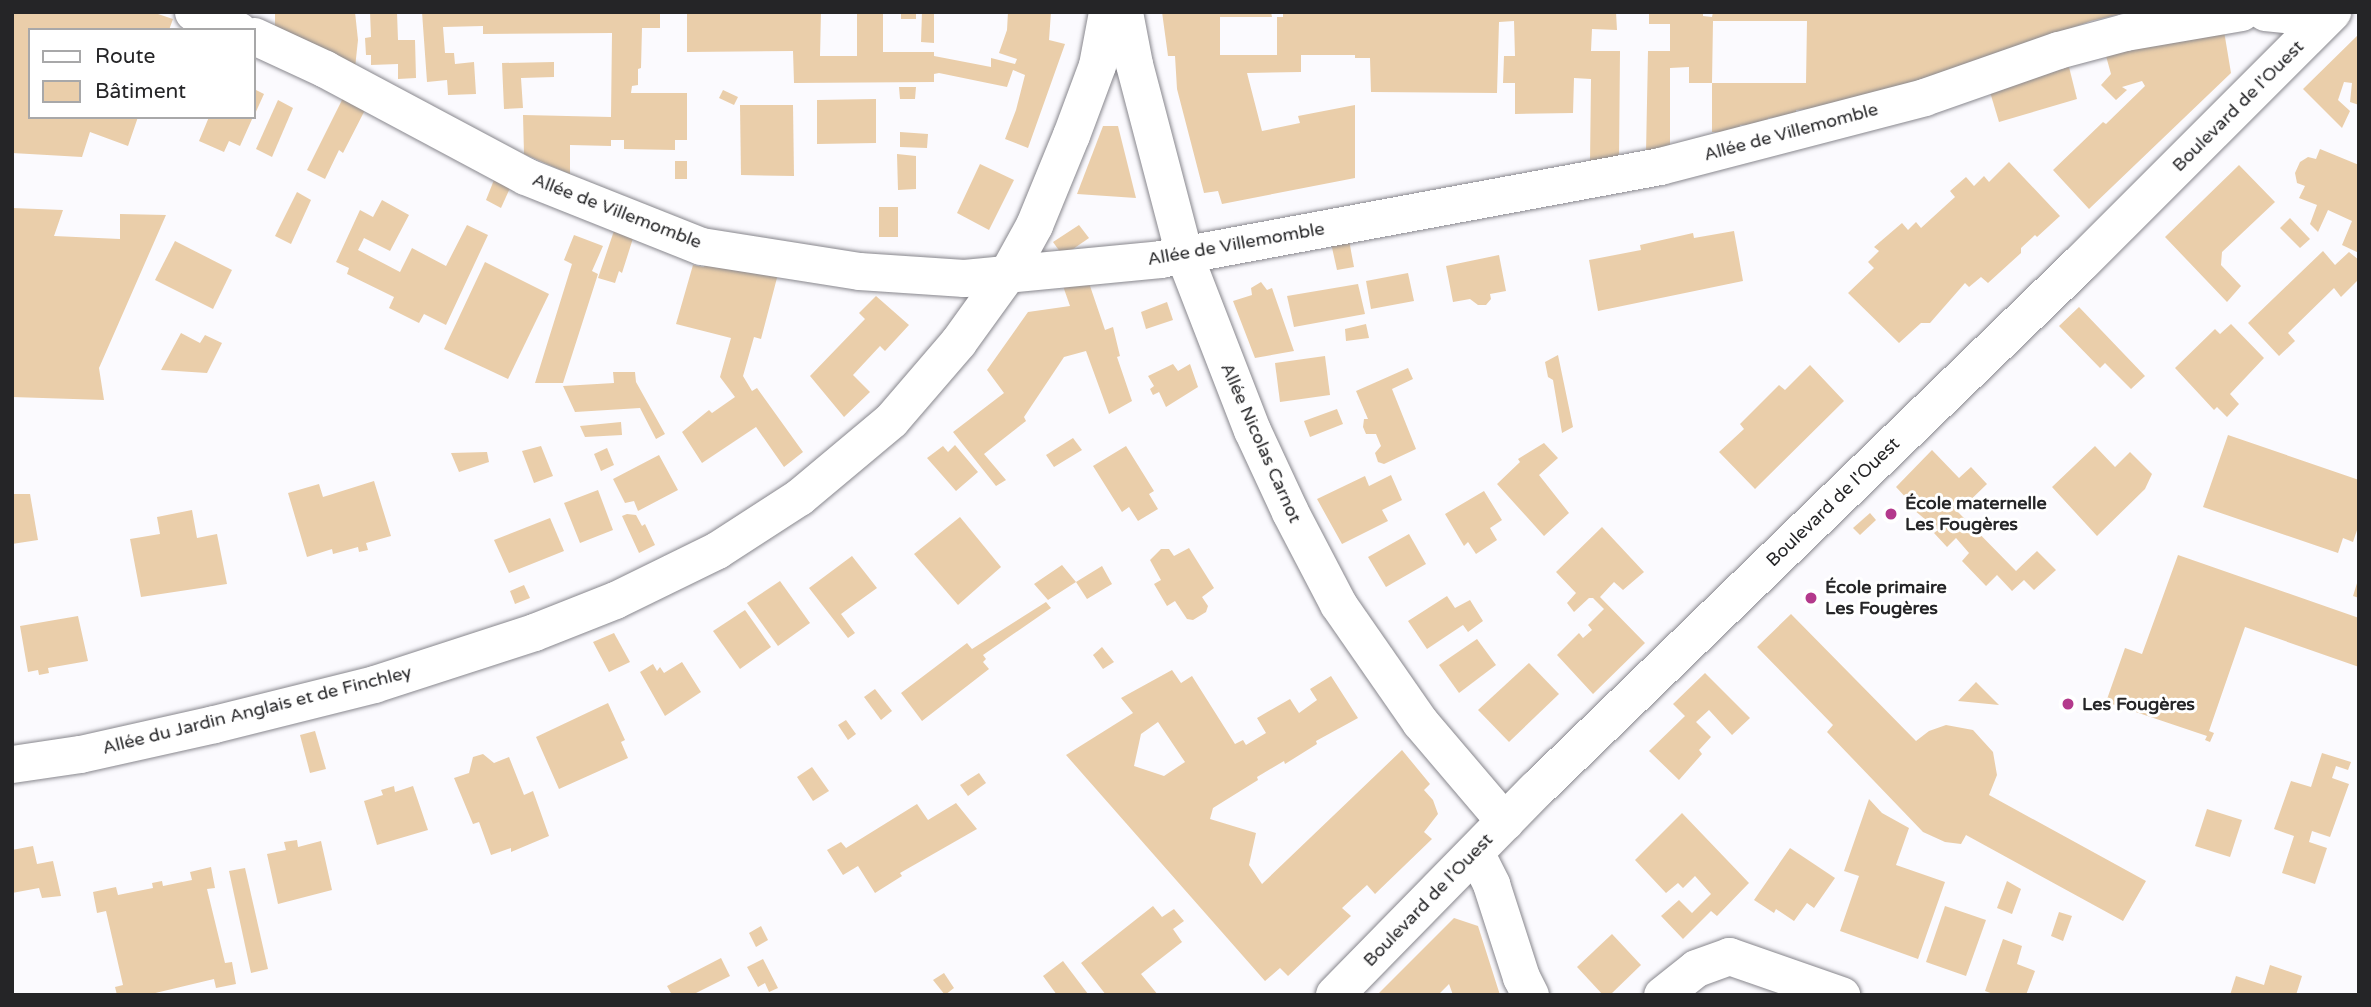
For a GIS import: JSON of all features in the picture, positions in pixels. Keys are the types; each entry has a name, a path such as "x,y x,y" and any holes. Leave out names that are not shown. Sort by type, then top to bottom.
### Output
{"street":[{"path":"193,12 233,28"},
{"name":"Allée du Jardin Anglais et de Finchley","path":"12,764 80,754 374,684 534,632 615,600 699,559 799,497 891,420 958,342 1007,274 1034,225 1071,135 1097,65 1107,12"},
{"name":"Allée Nicolas Carnot","path":"1124,12 1140,89 1184,255 1252,430 1338,604 1420,722 1505,822"},
{"name":"Allée de Villemomble","path":"256,37 325,69 525,176 701,246 859,271 964,278 1184,255 1660,166 1924,97 2059,50 2125,33 2241,12"},
{"path":"2265,12 2322,21"},
{"name":"Boulevard de l'Ouest","path":"1335,995 1505,822 2082,262 2322,21"},
{"path":"1475,852 1491,884 1521,977 1530,995"},
{"path":"1662,995 1696,968 1729,956 1841,995"}],"building":[{"path":"12,12 152,12 173,19 170,28 28,28 28,119 137,119 128,146 90,132 82,157 12,153"},
{"path":"275,12 355,12 358,40 355,68 275,28"},
{"path":"370,12 397,12 398,40 415,40 416,78 398,79 398,64 371,65 371,55 366,55 365,38 371,37"},
{"path":"422,12 660,12 660,28 642,28 641,68 638,69 638,85 632,86 631,93 687,93 687,140 675,140 675,150 624,149 624,140 611,140 611,146 570,145 570,174 524,154 523,115 611,117 612,33 483,34 483,26 443,27 445,53 454,53 455,64 474,62 476,94 448,95 447,80 427,82"},
{"path":"687,12 821,12 820,56 857,56 857,12 883,12 883,52 934,52 934,56 991,67 991,58 1015,64 1017,59 999,53 1007,30 1008,12 1051,12 1049,40 1065,44 1028,148 1005,139 1025,75 1013,70 1007,87 939,73 934,74 934,82 794,83 793,51 687,52"},
{"path":"901,12 916,12 916,19 901,19"},
{"path":"922,12 934,12 934,43 921,42"},
{"path":"1162,12 1271,12 1272,17 1220,17 1220,55 1277,55 1277,17 1283,17 1283,12 1616,12 1617,30 1592,29 1591,51 1620,51 1619,159 1590,164 1591,79 1574,78 1573,113 1515,114 1515,83 1503,83 1504,56 1515,56 1514,21 1499,22 1497,93 1371,92 1370,58 1355,58 1355,55 1301,55 1301,72 1247,73 1262,131 1300,123 1298,116 1355,105 1355,178 1222,204 1218,191 1204,193 1177,89 1175,56 1168,56"},
{"path":"1649,12 1703,12 1703,16 1712,17 1713,12 2124,13 2091,21 1917,83 1827,108 1796,110 1796,117 1768,118 1768,124 1740,125 1740,132 1712,132 1712,83 1689,83 1689,67 1670,68 1670,148 1646,153 1648,51 1670,51 1670,24 1649,24","holes":["1713,21 1807,21 1806,83 1712,83"]},
{"path":"2224,31 2231,73 2089,209 2053,170 2145,86 2142,81 2122,87 2127,90 2116,100 2101,85 2111,74 2106,56 2167,40"},
{"path":"2359,34 2359,105 2350,102 2352,83 2344,82 2338,100 2350,111 2342,128 2303,89"},
{"path":"554,62 554,77 521,78 523,108 504,109 502,63"},
{"path":"2069,67 2077,99 1999,122 1990,92"},
{"path":"899,87 916,87 915,99 900,99"},
{"path":"256,90 264,94 256,112"},
{"path":"723,90 738,97 734,105 719,98"},
{"path":"343,98 365,110 343,153 339,150 325,179 307,170"},
{"path":"876,99 876,143 817,144 817,100"},
{"path":"278,100 293,108 272,157 256,149"},
{"path":"740,105 793,105 794,176 741,175"},
{"path":"208,119 252,119 240,146 229,141 224,152 199,141"},
{"path":"1103,126 1118,126 1136,198 1077,194"},
{"path":"900,132 928,134 927,148 900,147"},
{"path":"2320,149 2359,165 2359,253 2342,245 2352,221 2328,210 2318,232 2310,224 2317,205 2299,198 2305,186 2297,183 2295,173 2300,162 2308,157 2316,159"},
{"path":"897,154 916,156 916,189 898,190"},
{"path":"675,161 687,161 687,179 675,179"},
{"path":"2009,162 2060,216 2021,248 2021,253 1988,283 1981,277 1969,287 1965,283 1930,323 1921,323 1899,343 1848,293 1874,268 1868,262 1879,251 1874,247 1902,223 1908,230 1916,222 1921,228 1955,197 1950,191 1966,177 1974,186 1984,176 1989,182"},
{"path":"980,164 1014,180 989,230 957,213"},
{"path":"2239,165 2275,202 2222,252 2221,265 2241,286 2227,302 2165,237"},
{"path":"494,180 510,188 501,208 486,200"},
{"path":"297,192 311,200 291,244 275,236"},
{"path":"382,200 409,215 390,251 364,238 358,250 400,272 412,248 446,266 467,225 488,235 446,325 424,314 419,323 389,308 394,297 347,274 349,268 336,262 360,210 373,217"},
{"path":"879,207 898,207 898,237 879,237"},
{"path":"12,208 63,210 54,236 120,239 120,214 166,215 99,368 104,400 12,397"},
{"path":"2290,218 2310,239 2300,248 2280,228"},
{"path":"616,225 635,232 622,273 619,271 615,283 598,278"},
{"path":"1079,225 1089,238 1063,256 1053,242"},
{"path":"1734,231 1743,281 1598,311 1589,260 1641,250 1640,245 1693,233 1694,238"},
{"path":"574,235 603,246 592,271 598,274 563,383 535,383 572,264 564,260"},
{"path":"1349,240 1354,267 1337,270 1331,243"},
{"path":"175,241 232,270 213,309 155,280"},
{"path":"2323,251 2335,265 2349,252 2359,260 2359,279 2341,297 2334,288 2288,333 2295,341 2279,356 2248,323"},
{"path":"1499,255 1506,291 1490,294 1491,299 1486,305 1478,305 1470,299 1453,302 1446,266"},
{"path":"707,256 778,274 761,339 754,337 743,376 752,391 757,388 803,452 784,467 756,427 702,463 682,432 709,410 712,413 735,397 720,377 731,338 676,324 693,265 704,267"},
{"path":"485,262 549,294 508,379 444,349"},
{"path":"1408,273 1414,301 1371,309 1366,281"},
{"path":"1261,282 1267,290 1272,288 1294,351 1255,358 1233,301 1252,295 1251,288"},
{"path":"1089,283 1105,330 1113,327 1120,356 1117,357 1132,401 1109,414 1086,351 1064,357 1024,417 1026,421 984,454 1006,480 996,486 953,432 1004,393 987,370 1028,312 1070,306 1063,286"},
{"path":"1358,284 1365,314 1294,327 1287,296"},
{"path":"876,296 909,325 885,351 880,346 853,375 870,392 844,417 810,376 865,319 859,313"},
{"path":"1167,302 1173,320 1146,329 1141,312"},
{"path":"2079,307 2145,376 2131,389 2105,363 2100,368 2059,326"},
{"path":"1366,324 1369,338 1346,341 1345,329"},
{"path":"2231,324 2264,358 2230,394 2239,404 2227,417 2217,407 2214,410 2175,368 2215,329 2220,334"},
{"path":"181,333 200,343 205,335 222,343 207,373 161,370"},
{"path":"1558,355 1573,427 1562,433 1553,380 1548,377 1545,362"},
{"path":"1325,356 1330,395 1280,402 1275,363"},
{"path":"1173,364 1178,371 1190,364 1198,387 1166,407 1159,392 1153,395 1150,389 1154,386 1148,376"},
{"path":"1810,365 1844,401 1755,489 1719,452 1744,429 1740,424 1779,385 1785,390"},
{"path":"1408,368 1413,379 1392,389 1416,449 1384,464 1378,462 1375,453 1381,446 1376,434 1366,434 1363,427 1364,419 1368,419 1356,391"},
{"path":"613,372 635,372 636,382 665,434 656,439 640,408 575,412 563,386 614,383"},
{"path":"1337,409 1343,424 1310,437 1304,421"},
{"path":"621,422 622,435 585,437 580,426"},
{"path":"2228,435 2359,480 2359,524 2353,542 2343,538 2338,553 2203,507"},
{"path":"1073,438 1082,450 1054,467 1046,455"},
{"path":"1544,443 1558,458 1539,475 1569,513 1544,536 1497,484 1520,462 1518,459"},
{"path":"955,445 978,472 956,491 927,458 943,446 948,452"},
{"path":"541,446 553,476 534,483 522,451"},
{"path":"1126,446 1154,491 1149,494 1158,509 1138,521 1129,507 1122,512 1093,466"},
{"path":"2095,446 2115,467 2130,452 2152,474 2145,489 2097,536 2052,487"},
{"path":"607,448 614,465 601,471 594,454"},
{"path":"1932,450 1959,478 1971,467 1987,484 1958,512 2016,571 2037,551 2056,570 2034,590 2024,580 2012,591 1997,575 1986,586 1962,561 1969,553 1956,538 1947,547 1934,533 1938,530 1908,505 1910,502 1896,487"},
{"path":"487,452 489,462 459,472 451,453"},
{"path":"659,455 678,490 638,511 634,501 625,503 613,479"},
{"path":"1391,475 1402,500 1382,510 1388,521 1342,544 1317,499 1365,476 1369,486"},
{"path":"374,481 391,536 366,543 368,550 359,552 358,547 333,554 332,549 307,557 288,493 319,484 323,497"},
{"path":"598,490 613,530 580,543 564,503"},
{"path":"1484,491 1502,520 1490,528 1497,540 1476,554 1468,542 1464,546 1445,514"},
{"path":"12,494 30,494 38,540 12,544"},
{"path":"192,510 197,538 217,534 227,584 141,597 130,539 160,534 157,517"},
{"path":"1870,513 1876,520 1860,535 1853,528"},
{"path":"636,515 642,526 645,524 655,545 639,553 622,516"},
{"path":"960,517 1001,567 958,605 914,554"},
{"path":"550,518 564,551 509,573 494,540"},
{"path":"1602,527 1644,572 1623,590 1614,582 1600,597 1645,643 1593,694 1557,655 1579,633 1583,638 1592,630 1588,625 1604,609 1593,598 1589,598 1574,612 1567,603 1576,593 1556,572"},
{"path":"1409,534 1426,564 1386,587 1368,557"},
{"path":"1189,548 1214,588 1202,597 1208,606 1206,612 1193,620 1187,619 1175,601 1167,606 1154,584 1161,580 1150,560 1161,549 1169,549 1174,556"},
{"path":"2178,555 2359,618 2359,667 2245,627 2209,731 2214,733 2210,742 2205,740 2207,736 2106,702 2125,648 2142,654"},
{"path":"852,556 877,588 841,614 855,633 848,638 809,588"},
{"path":"1062,565 1076,582 1048,600 1034,584"},
{"path":"1102,566 1112,584 1087,599 1076,582"},
{"path":"2359,580 2359,598 2353,596"},
{"path":"780,581 810,623 778,646 747,603"},
{"path":"524,585 530,598 515,604 510,591"},
{"path":"1447,596 1455,608 1470,600 1483,621 1468,632 1463,625 1427,649 1408,621"},
{"path":"1046,602 1051,608 983,655 986,659 983,662 989,669 922,721 901,693 967,643 972,649"},
{"path":"745,610 771,647 740,669 713,631"},
{"path":"1791,614 1916,741 1929,731 1946,725 1973,730 1993,752 1997,775 1989,795 2146,881 2123,921 1966,835 1961,844 1945,842 1923,832 1827,732 1833,725 1757,647"},
{"path":"78,616 88,661 48,668 49,673 39,675 38,670 28,672 20,626"},
{"path":"614,633 630,662 609,672 593,642"},
{"path":"1477,639 1496,665 1459,693 1439,665"},
{"path":"1102,647 1114,662 1103,669 1093,655"},
{"path":"682,662 701,692 665,716 640,672 653,664 657,671 660,667 664,673"},
{"path":"1529,663 1559,694 1509,742 1478,710"},
{"path":"1172,670 1181,683 1192,676 1235,744 1243,740 1246,745 1266,733 1257,718 1290,699 1299,713 1317,700 1310,689 1331,676 1358,718 1316,741 1317,744 1285,764 1284,761 1257,777 1258,780 1213,808 1210,819 1256,833 1249,865 1262,884 1402,750 1430,784 1424,790 1433,800 1438,814 1424,832 1432,839 1375,894 1367,885 1342,908 1351,916 1288,976 1280,968 1265,981 1066,755 1133,713 1121,698","holes":["1158,722 1185,762 1164,776 1134,766 1141,734"]},
{"path":"1705,673 1750,718 1732,735 1709,710 1696,722 1711,737 1699,750 1702,754 1679,780 1649,751 1685,716 1673,704"},
{"path":"1976,682 1999,705 1958,701"},
{"path":"875,689 892,711 881,720 864,697"},
{"path":"608,703 625,740 621,742 628,758 559,789 536,737"},
{"path":"846,720 856,734 848,740 838,725"},
{"path":"315,731 326,769 310,773 300,735"},
{"path":"2322,753 2351,762 2348,770 2336,766 2332,778 2349,784 2330,837 2312,831 2309,842 2327,848 2315,884 2282,873 2294,836 2274,829 2291,781 2311,787"},
{"path":"483,754 494,763 509,757 524,795 533,791 549,836 511,852 511,848 491,855 479,822 473,824 454,778 469,773 473,757"},
{"path":"812,767 829,791 813,801 797,777"},
{"path":"979,773 986,783 968,796 960,785"},
{"path":"394,786 395,792 413,786 428,830 377,845 364,801 383,795 381,790"},
{"path":"1869,799 1882,813 1909,828 1896,865 1945,882 1918,959 1840,931 1859,876 1844,871"},
{"path":"956,803 977,829 900,873 902,876 875,893 858,866 843,875 827,850 841,842 846,848 917,804 928,820"},
{"path":"2207,809 2242,820 2230,857 2195,846"},
{"path":"1682,813 1749,883 1717,916 1711,911 1683,939 1661,916 1679,900 1692,913 1711,894 1695,876 1683,888 1678,883 1666,893 1635,860"},
{"path":"297,840 298,847 321,841 332,890 278,904 267,854 286,850 284,842"},
{"path":"33,846 37,864 53,861 61,896 42,898 39,888 12,893 12,850"},
{"path":"1790,848 1835,878 1814,908 1807,903 1794,921 1776,909 1774,913 1754,900"},
{"path":"211,867 215,888 207,889 225,963 232,962 236,984 216,988 214,979 147,995 117,995 115,987 123,985 106,911 97,913 93,892 116,887 118,895 153,888 152,883 162,881 163,886 192,880 190,872"},
{"path":"245,868 268,969 251,973 229,871"},
{"path":"2007,881 2021,889 2012,914 1997,908"},
{"path":"1153,906 1162,917 1174,909 1184,921 1173,929 1182,942 1141,974 1158,995 1106,995 1081,963"},
{"path":"1945,906 1986,920 1966,976 1926,962"},
{"path":"2059,912 2072,916 2063,941 2051,936"},
{"path":"1454,918 1478,926 1500,995 1453,995 1449,984 1438,995 1377,995"},
{"path":"761,926 768,940 756,947 749,933"},
{"path":"1612,934 1641,965 1610,995 1603,995 1577,967"},
{"path":"2003,939 2022,946 2017,964 2035,971 2026,995 1996,995 1985,991"},
{"path":"721,958 730,976 692,995 672,995 667,986"},
{"path":"763,959 778,988 769,992 765,983 758,987 747,967"},
{"path":"1063,961 1087,995 1057,995 1043,976"},
{"path":"2270,965 2302,976 2296,995 2230,995 2236,976 2264,985"},
{"path":"944,973 954,988 945,995 933,980"}],"place":[{"name":"École maternelle Les Fougères","path":"1891,514"},
{"name":"École primaire Les Fougères","path":"1811,598"},
{"name":"Les Fougères","path":"2068,704"}]}
